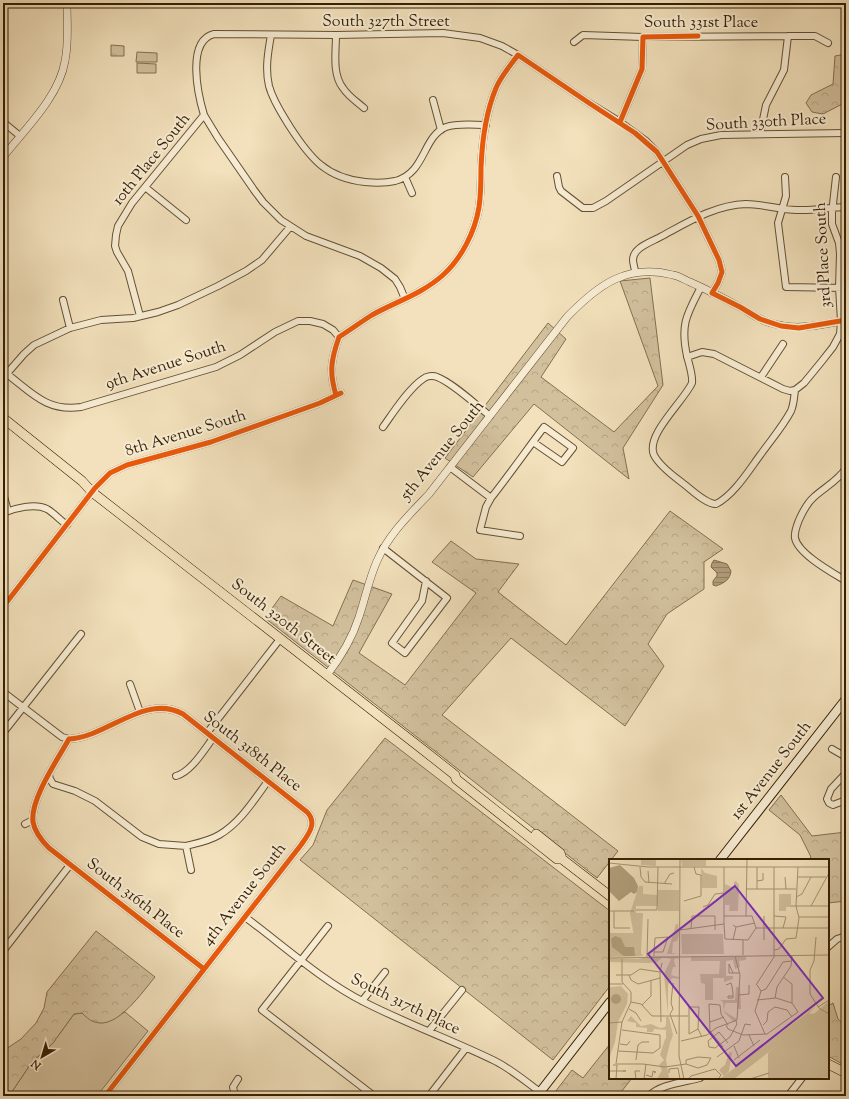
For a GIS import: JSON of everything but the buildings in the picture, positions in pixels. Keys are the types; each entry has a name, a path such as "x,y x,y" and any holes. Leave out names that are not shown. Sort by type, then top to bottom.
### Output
{"main road":[{"name":"South 320th Street","path":"3,418 82,481 92,492 455,776 461,776 554,848 560,853 562,859 609,895"},
{"path":"3,422 27,441 40,448"},
{"name":"South 320th Street","path":"3,426 79,486 92,492"},
{"name":"1st Avenue South","path":"721,859 846,699"},
{"path":"538,1094 609,1003"},
{"path":"829,1064 846,1073"}],"street":[{"path":"3,157 50,97 60,79 66,54 67,3"},
{"name":"South 327th Street","path":"203,40 214,34 336,35 443,33 490,41 518,55 589,104 620,122 646,141 664,161 698,216 721,265 720,277 712,293"},
{"path":"271,35 267,58 270,91 278,107 310,155 331,173 355,181 389,182 405,177 416,167 429,144 441,130 452,126 486,125"},
{"path":"336,35 336,68 341,86 364,108"},
{"name":"South 331st Place","path":"574,42 583,35 643,37 815,36 828,43"},
{"path":"760,134 766,105 784,70 788,36"},
{"path":"620,122 642,69 643,37"},
{"name":"10th Place South","path":"140,316 128,271 117,252 115,240 118,226 128,208 204,115 199,95 197,55 203,40"},
{"path":"338,394 331,374 339,337 372,315 425,289 443,275 460,254 467,242 473,230 479,207 481,166 486,125 494,93 499,82 518,55"},
{"path":"433,100 441,130"},
{"path":"204,115 218,138 263,202 277,217 298,232 320,242 360,256 381,268 395,279 405,299"},
{"path":"3,122 20,136"},
{"name":"South 330th Place","path":"557,176 558,187 561,191 583,208 593,208 687,145 701,139 721,135 846,133"},
{"path":"405,177 412,193"},
{"path":"785,177 786,196 778,222 786,287 846,288"},
{"name":"3rd Place South","path":"795,390 804,383 833,347 840,334 843,321 839,287 839,243 832,224 832,207 836,177"},
{"path":"145,187 186,220"},
{"path":"635,272 633,260 634,253 638,249 698,216 726,207 745,204 799,210 846,207"},
{"path":"5,376 34,345 70,328 102,320 140,316 178,305 218,286 255,266 269,254 290,227"},
{"name":"5th Avenue South","path":"327,676 337,663 352,635 376,562 393,532 429,494 557,330 581,303 602,286 624,274 635,272 653,272 675,275 740,307 760,319 781,326 799,328 843,321"},
{"path":"687,357 702,352 714,354 783,389 790,391 795,390 793,404 784,422 732,491 723,500 716,504 708,502 674,476 655,457 653,452 653,444 664,423 691,385 692,380 683,339 684,326 689,311 701,287"},
{"path":"64,300 70,328"},
{"name":"9th Avenue South","path":"5,376 48,404 62,408 81,407 216,367 240,355 275,332 298,321 310,321 323,324 333,330 339,337"},
{"path":"761,377 783,344"},
{"path":"383,427 406,396 423,378 429,376 436,376 447,382 490,416"},
{"name":"8th Avenue South","path":"3,607 106,476 122,467 211,442 320,403 338,394"},
{"path":"520,536 480,530 486,507 491,498 544,427 573,448 562,462 533,442"},
{"path":"450,467 491,498"},
{"path":"846,468 841,476 806,505 795,533 797,542 808,556 846,581"},
{"path":"3,485 5,512 27,507 41,507 48,510 67,525"},
{"path":"383,548 426,581 448,598 405,654 392,643 422,601 426,581"},
{"path":"3,732 81,634"},
{"path":"207,732 280,639"},
{"path":"3,692 62,737 69,739 85,736 140,712 130,684"},
{"name":"South 318th Place","path":"140,712 151,709 170,708 183,714 309,814 313,822"},
{"path":"176,776 188,769 213,738"},
{"path":"24,824 33,820 36,804 49,775 69,739"},
{"path":"832,749 846,757"},
{"path":"846,773 834,784 827,799 829,803 833,805 846,800"},
{"path":"49,775 54,784 95,800 142,837 159,844 186,846 209,840 230,827 242,815 268,781"},
{"name":"South 316th Place","path":"33,820 36,831 43,842 70,865 204,969"},
{"name":"4th Avenue South","path":"105,1096 305,838 311,830 313,822"},
{"path":"186,846 191,870"},
{"path":"3,951 70,865"},
{"name":"South 317th Place","path":"245,917 331,982 362,1001 398,1019 496,1061 516,1074 538,1094"},
{"path":"328,926 262,1010 374,1096"},
{"path":"829,946 837,940 846,936"},
{"path":"362,1001 385,972"},
{"path":"429,1031 462,990"},
{"path":"429,1096 466,1048"},
{"path":"235,1096 233,1087 238,1079"},
{"path":"649,1096 659,1090 696,1079"},
{"path":"788,1096 801,1079"}],"green space":[{"path":"111,45 124,46 124,56 111,56"},
{"path":"137,52 157,53 157,62 136,62"},
{"path":"846,54 846,102 823,114 812,112 806,103 811,95 833,84 835,56"},
{"path":"137,63 156,64 156,73 137,73"},
{"path":"650,278 663,385 623,448 629,479 534,404 473,477 445,458 548,323 566,339 541,377 614,432 658,386 620,281"},
{"path":"670,511 723,549 704,562 704,589 667,614 648,644 664,666 625,726 511,638 442,715 618,851 612,859 609,859 609,863 597,878 265,618 281,596 333,626 353,580 392,594 359,653 405,685 476,593 432,562 451,541 476,559 519,564 498,592 566,645"},
{"path":"385,738 609,910 609,987 553,1060 300,860 313,845 327,810"},
{"path":"781,795 812,836 846,832 846,901 829,903 829,859 809,859 811,857 800,835 769,810"},
{"path":"96,931 155,977 129,1008 112,1020 103,1023 95,1022 89,1020 82,1013 74,1014 53,1043 32,1062 9,1096 3,1096 3,1051 21,1039 36,1023 44,1008 47,992"},
{"path":"833,1003 838,1019 846,1026 846,1066 829,1057 829,1005"},
{"path":"125,1012 148,1031 97,1096 9,1096 32,1062 53,1043 74,1014 82,1013 94,1021 103,1023"},
{"path":"609,1045 609,1079 631,1079 618,1096 552,1096 572,1070 583,1078"}],"shaded area":[{"path":"714,560 727,564 731,571 726,581 716,586 713,585 713,581 717,576 717,573 711,567"}],"cycle path":[{"path":"620,122 642,69 643,37 698,36"},
{"path":"336,395 332,379 332,366 339,337 372,315 417,293 435,282 450,269 471,235 479,207 481,192 482,147 490,107 498,84 518,55 635,133 657,152 698,216 719,260 722,272 712,293 760,319 781,326 799,328 846,320"},
{"path":"3,607 95,488 110,473 127,465 211,442 320,403 341,393"},
{"path":"105,1096 301,845 311,829 312,820 307,812 183,714 169,709 154,709 140,712 98,731 69,739 46,779 36,802 33,813 33,822 41,840 49,848 204,969"}]}
